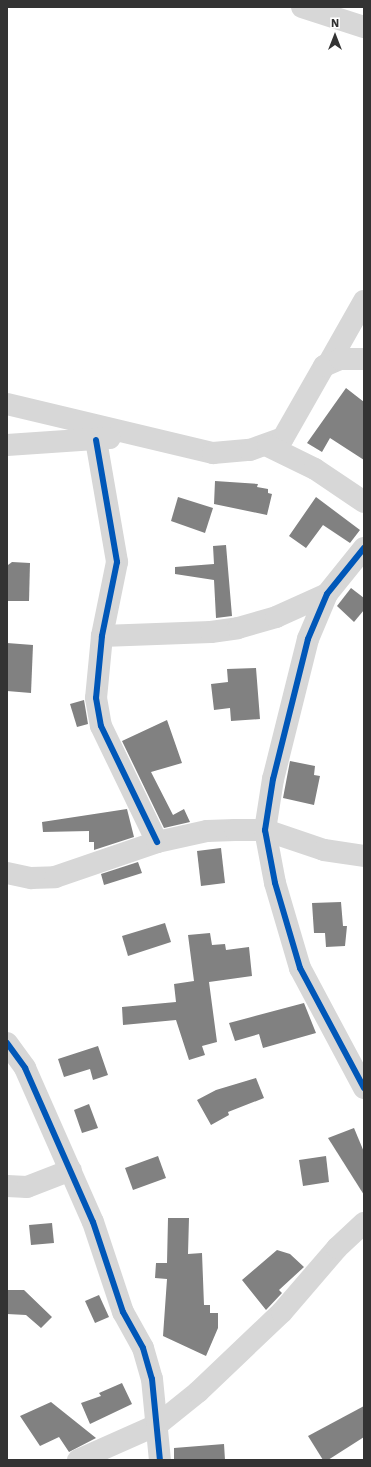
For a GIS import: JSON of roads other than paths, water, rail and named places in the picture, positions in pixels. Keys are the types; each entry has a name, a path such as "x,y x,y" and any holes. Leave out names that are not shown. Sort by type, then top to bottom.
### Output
{"street":[{"path":"302,7 364,27"},
{"path":"7,404 129,436 213,453 268,446 283,438 324,366 330,361 364,301"},
{"path":"330,361 364,359"},
{"path":"7,445 96,440 129,436"},
{"path":"96,440 117,562 102,636 96,698 101,726 157,842"},
{"path":"268,446 315,469 364,502"},
{"path":"364,548 327,594 308,639 273,779 266,830 275,883 300,968 364,1088"},
{"path":"102,636 238,628 276,617 327,594"},
{"path":"7,873 31,878 55,877 157,842 207,831 266,830 324,850 364,856"},
{"path":"7,1043 25,1068 93,1222 123,1312 143,1348 152,1379 160,1460"},
{"path":"7,1186 27,1187 70,1170"},
{"path":"78,1460 157,1425 239,1356 282,1312 337,1248 364,1223"}]}
